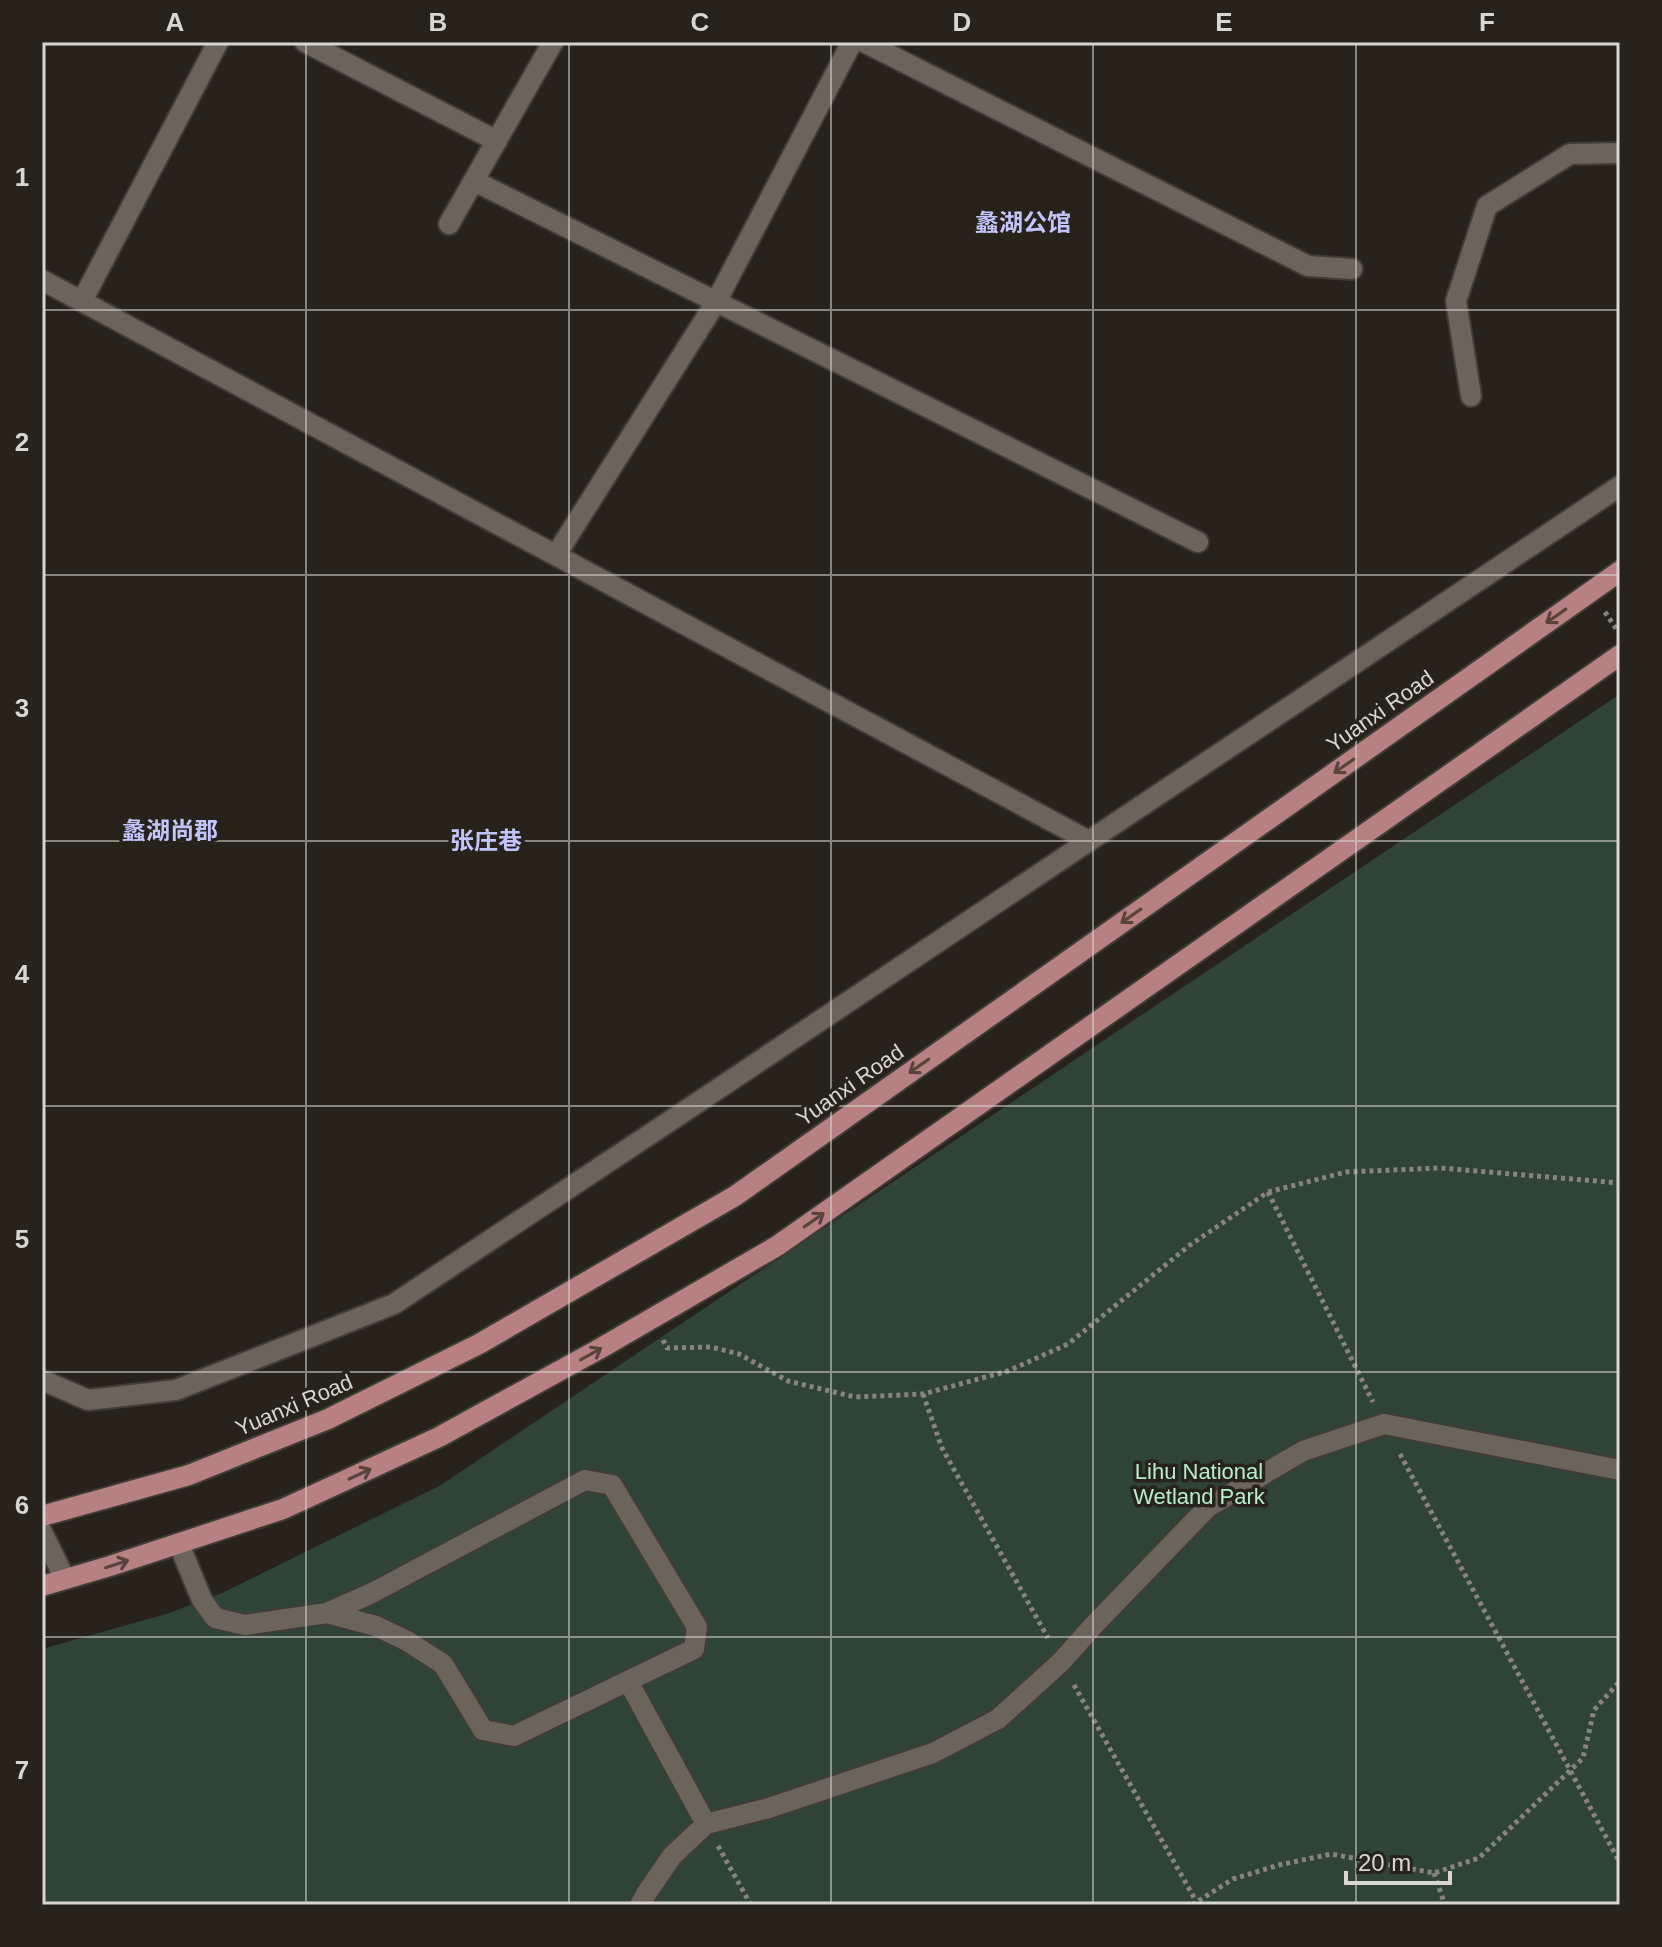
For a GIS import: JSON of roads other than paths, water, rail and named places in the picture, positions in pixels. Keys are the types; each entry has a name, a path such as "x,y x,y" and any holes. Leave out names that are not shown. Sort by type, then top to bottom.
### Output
{"main road":[{"name":"Yuanxi Road","path":"42,1516 189,1475 328,1419 479,1344 735,1196 1620,571"},
{"path":"42,1586 283,1509 439,1437 777,1246 1620,655"}],"street":[{"path":"82,301 218,42"},
{"path":"305,42 497,141"},
{"path":"449,224 553,42"},
{"path":"556,555 716,302 852,42"},
{"path":"864,42 1308,266 1352,269"},
{"path":"1471,396 1456,301 1487,206 1570,154 1620,153"},
{"path":"474,181 1198,542"},
{"path":"42,280 1089,841"},
{"path":"42,1380 88,1400 176,1390 394,1304 1620,486"},
{"path":"640,1905 672,1856 706,1824 769,1808 933,1753 998,1719 1061,1662 1208,1507 1303,1451 1384,1424 1620,1470"},
{"path":"179,1544 202,1600 215,1618 245,1625 327,1613 372,1593 585,1480 612,1485 697,1627 694,1649 514,1736 483,1730 443,1664 376,1626 327,1613"},
{"path":"42,1532 65,1579"},
{"path":"628,1681 706,1824"}],"district":[{"name":"蠡湖公馆","path":"1023,222"},
{"name":"蠡湖尚郡","path":"170,830"},
{"name":"张庄巷","path":"486,840"}],"park label":[{"name":"Lihu National Wetland Park","path":"1199,1484"}]}
